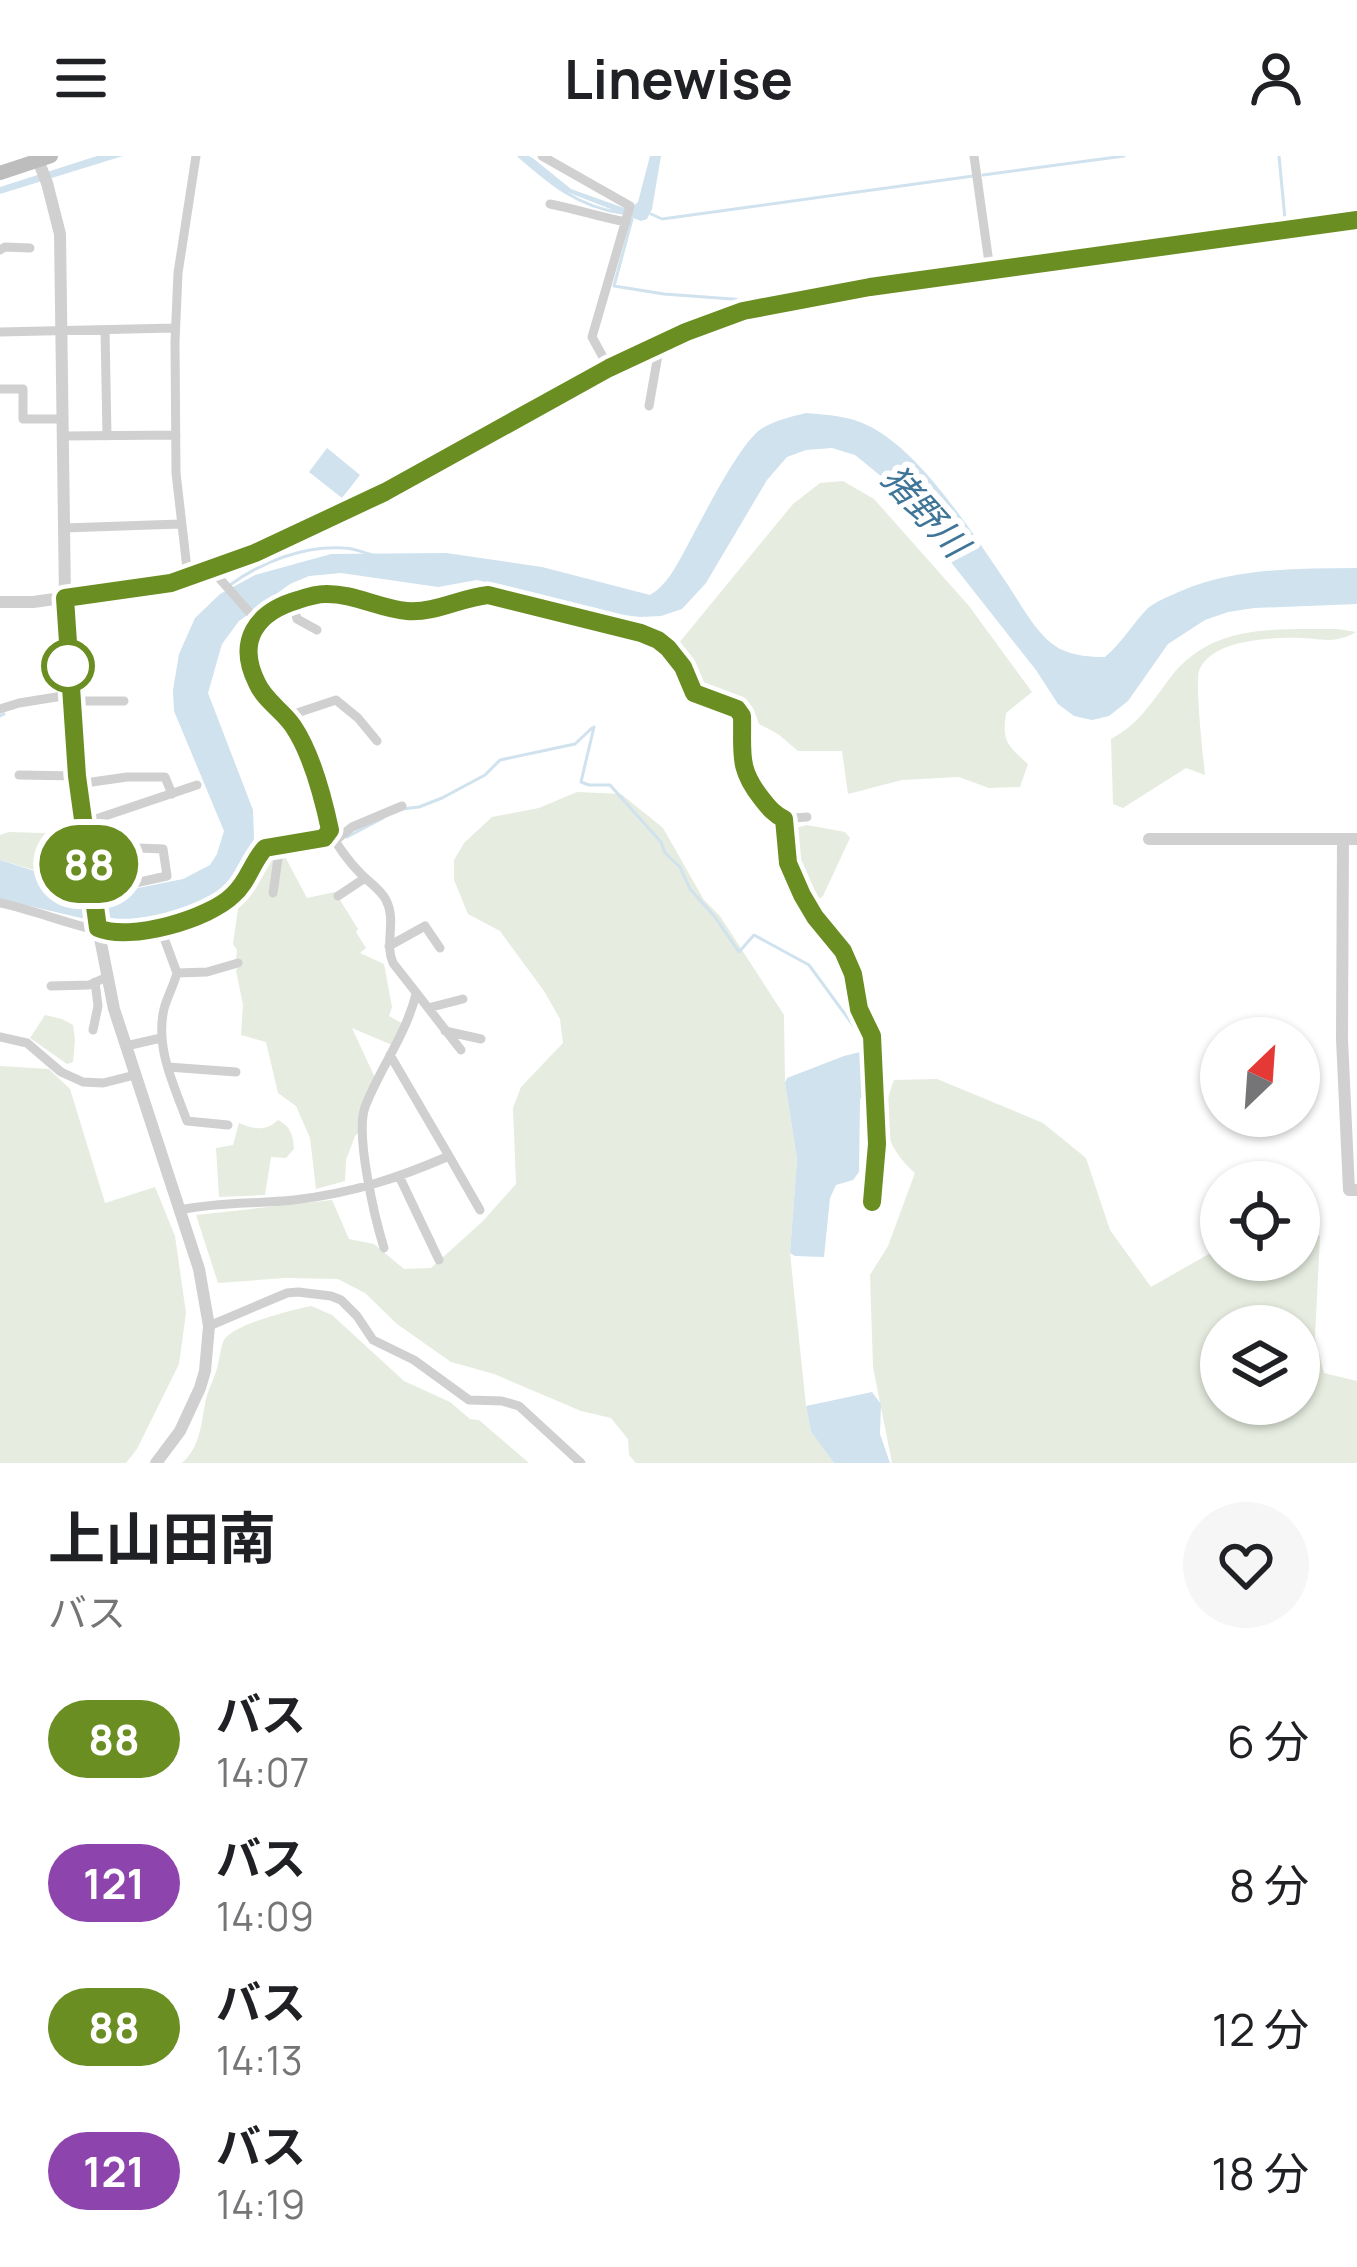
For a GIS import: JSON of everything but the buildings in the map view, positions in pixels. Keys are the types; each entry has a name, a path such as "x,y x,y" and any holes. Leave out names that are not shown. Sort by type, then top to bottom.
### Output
{"main road":[{"path":"0,173 44,168"}],"street":[{"path":"188,577 180,524 175,328 178,273 196,156"},
{"path":"542,156 627,215"},
{"path":"974,156 990,270"},
{"path":"44,168 60,234 70,698 101,979 93,1030"},
{"path":"550,204 589,216 627,215"},
{"path":"609,368 592,337 627,215"},
{"path":"0,602 171,583 212,570 385,492 609,368 743,311 990,270 1357,220"},
{"path":"0,250 30,248"},
{"path":"0,332 175,328"},
{"path":"105,330 107,436"},
{"path":"649,406 656,346"},
{"path":"0,389 23,389 23,419 62,419"},
{"path":"63,436 176,435"},
{"path":"64,528 180,524"},
{"path":"212,570 255,619"},
{"path":"461,1050 393,963 389,946 392,913 385,896 333,835 304,747 254,678 249,650 255,619 328,593 406,611 488,595 641,633 668,648 694,693 737,709 742,716 747,780 776,815 807,817"},
{"path":"293,602 297,619 317,630"},
{"path":"0,709 70,698 124,701"},
{"path":"285,717 336,700 376,741"},
{"path":"19,775 77,780 165,777 172,794"},
{"path":"84,823 197,785"},
{"path":"0,903 110,933 160,927 203,914 231,898 259,854 271,845 324,838 402,806"},
{"path":"784,819 788,863 815,917 843,951 872,1036 877,1144 872,1202"},
{"path":"1149,838 1350,839 1342,1039 1349,1190 1357,1190"},
{"path":"273,893 280,845"},
{"path":"87,846 164,849 167,876 126,885 92,881"},
{"path":"338,896 365,878"},
{"path":"389,946 425,926 440,948"},
{"path":"160,927 177,973 161,1038 168,1066 187,1121 228,1125"},
{"path":"177,973 207,972 238,963"},
{"path":"50,986 74,987 101,979"},
{"path":"101,979 180,1210 205,1293 209,1326 200,1388 180,1431 157,1463"},
{"path":"384,1249 362,1124 416,994"},
{"path":"428,1008 463,999"},
{"path":"444,1031 481,1040"},
{"path":"0,1037 27,1043 61,1072 83,1082 103,1083 135,1075"},
{"path":"126,1046 161,1038"},
{"path":"390,1055 480,1210"},
{"path":"168,1066 236,1072"},
{"path":"180,1210 294,1200 372,1187 449,1156"},
{"path":"400,1178 439,1260"},
{"path":"209,1326 287,1293 331,1296 350,1308 373,1340 413,1360 469,1400 519,1406 580,1463"}],"shaded area":[{"path":"843,481 874,499 969,606 1032,692 1006,713 1008,742 1028,764 1020,787 989,788 959,777 902,780 848,794 842,751 798,751 759,724 756,715 703,692 674,649 793,504 820,483"},
{"path":"1356,632 1335,639 1260,640 1229,646 1205,660 1198,678 1205,775 1186,768 1123,808 1113,804 1111,739 1137,720 1187,660 1205,647 1246,633"},
{"path":"577,792 621,794 663,828 704,900 720,916 784,1015 785,1083 797,1159 790,1253 806,1406 811,1432 834,1463 636,1463 629,1455 628,1439 611,1418 451,1362 397,1324 365,1293 338,1279 218,1283 196,1215 332,1200 349,1239 374,1244 404,1269 431,1268 516,1184 513,1108 521,1087 563,1043 560,1019 500,931 468,914 454,880 454,860 464,843 492,817 539,808"},
{"path":"807,825 845,832 850,838 817,901 809,898 792,861 791,829"},
{"path":"75,834 82,884 0,860 0,835"},
{"path":"283,853 307,898 335,892 366,948 360,953 384,964 392,1007 389,1016 405,1025 392,1045 352,1028 376,1080 364,1128 355,1136 346,1160 345,1181 316,1189 310,1138 296,1106 278,1093 266,1042 241,1035 243,1005 236,970 242,963 236,960 233,944 239,902 272,854"},
{"path":"45,1015 73,1025 73,1062 67,1064 30,1038"},
{"path":"0,1066 49,1069 70,1089 105,1203 155,1187 175,1236 186,1313 179,1364 126,1463 0,1463"},
{"path":"937,1079 1043,1123 1086,1158 1110,1230 1151,1287 1200,1259 1200,1281 1318,1281 1317,1305 1200,1305 1200,1425 1320,1425 1320,1357 1324,1373 1357,1381 1357,1463 892,1463 873,1367 870,1275 888,1246 915,1173 891,1141 887,1107 894,1080"},
{"path":"278,1120 290,1132 294,1149 286,1158 271,1157 265,1195 219,1197 216,1148 233,1145 239,1123 259,1128"},
{"path":"311,1306 332,1315 404,1381 479,1420 529,1463 182,1463 199,1435 224,1340 251,1323"}],"water":[{"path":"97,156 123,156 0,194 0,187"},
{"path":"519,156 534,159 571,189 624,208 638,202 650,156 661,156 652,209 641,221 557,188"},
{"name":"猪野川","path":"806,413 862,423 908,455 963,520 1037,629 1066,651 1105,657 1156,603 1202,583 1245,573 1357,568 1357,604 1254,608 1205,620 1168,644 1128,701 1109,716 1092,720 1074,716 1058,704 887,481 855,455 832,448 806,450 787,457 767,480 706,583 682,609 661,616 615,614 477,580 438,587 341,573 309,576 290,584 239,621 222,644 208,693 253,810 254,838 247,867 226,898 198,912 140,927 0,899 0,860 66,881 128,890 183,879 210,865 224,831 174,711 173,690 179,654 195,618 220,594 255,575 331,554 446,553 542,567 650,595 674,570 720,485 752,438 772,423"},
{"path":"327,448 360,475 342,498 309,472"},
{"path":"860,1052 869,1063 865,1095 860,1099 859,1172 853,1180 836,1185 830,1198 824,1257 795,1256 790,1253 797,1159 785,1083 787,1078"},
{"path":"872,1392 881,1404 880,1434 890,1463 834,1463 811,1432 806,1406"}],"waterway":[{"path":"519,156 579,200 622,213"},
{"path":"983,175 1124,156"},
{"path":"1279,156 1288,223"},
{"path":"651,214 662,219 973,176"},
{"path":"632,219 614,286 746,300 844,286"},
{"path":"230,585 269,562 299,552 344,548 373,555"},
{"path":"0,716 4,714"},
{"path":"594,727 581,782 610,785 661,842 739,952 754,935 809,965 869,1047 866,1058"},
{"path":"402,809 442,798 485,775 500,760 575,744 592,728"},
{"path":"347,837 383,818"}],"bus line":[{"name":"88","path":"872,1202 877,1144 872,1036 859,1009 853,974 843,951 802,895 788,863 784,819 747,780 742,716 737,709 694,693 683,667 658,640 488,595 406,611 328,593 268,611 252,632 249,650 254,678 298,736 330,830 324,838 265,848 231,898 203,914 160,927 110,933 98,928 78,784 65,598 171,583 255,553 385,492 609,368 743,311 870,287 1357,220"}]}
